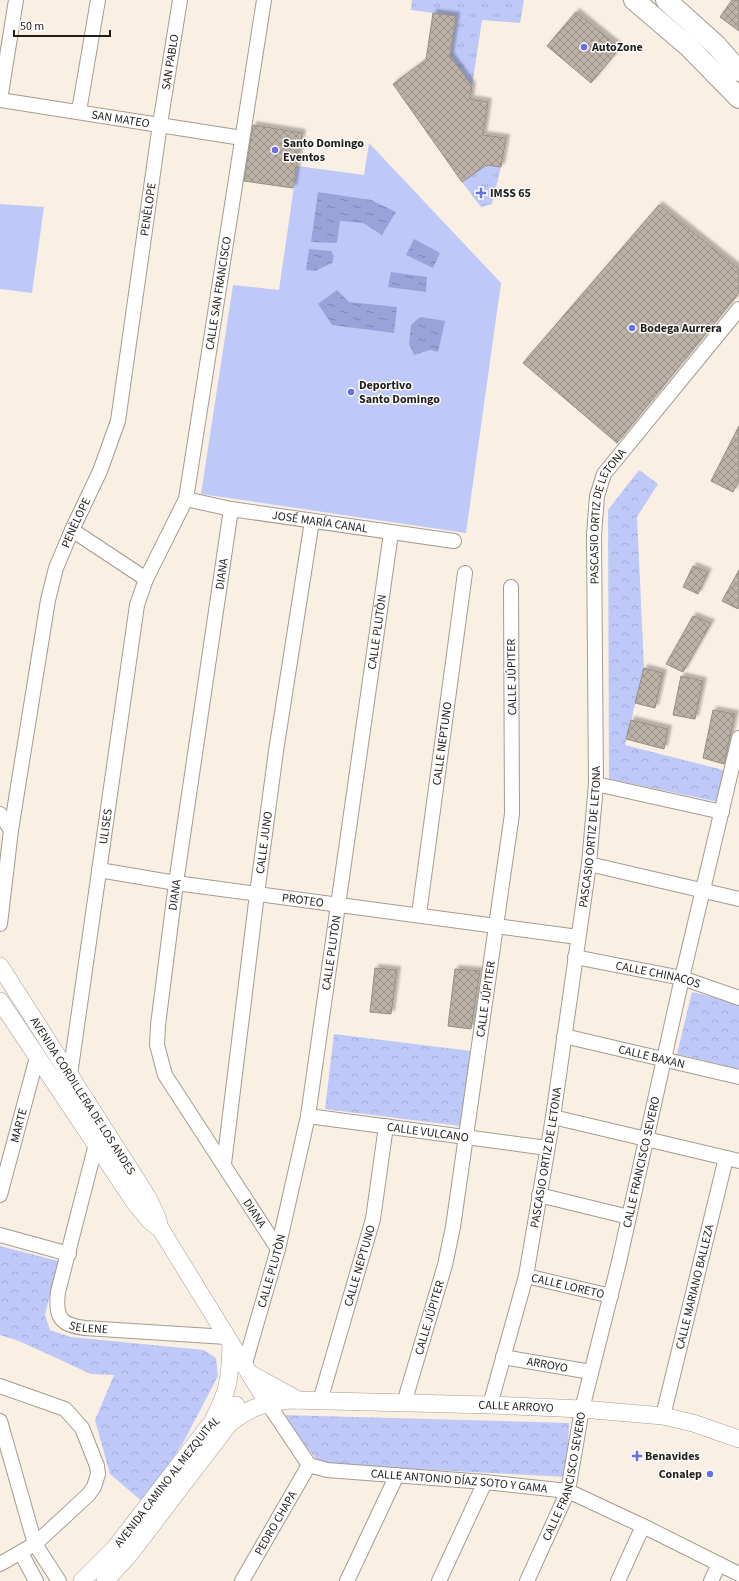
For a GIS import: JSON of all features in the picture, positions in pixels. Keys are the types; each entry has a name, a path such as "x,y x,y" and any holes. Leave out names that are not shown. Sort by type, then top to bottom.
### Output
{"main road":[{"path":"634,0 689,47 739,98"},
{"path":"666,0 716,45 739,71"}],"street":[{"path":"0,100 16,0"},
{"path":"79,111 98,0"},
{"name":"SAN PABLO","path":"160,124 180,0"},
{"name":"CALLE SAN FRANCISCO","path":"146,579 186,498 264,0"},
{"name":"SAN MATEO","path":"0,100 79,111 242,138"},
{"name":"PENÈLOPE","path":"0,924 12,830 48,600 56,568 72,530 100,472 118,421 160,124"},
{"name":"PASCASIO ORTIZ DE LETONA","path":"490,1405 526,1276 553,1117 589,864 596,784 594,535 596,496 604,474 739,309"},
{"name":"JOSÉ MARÍA CANAL","path":"186,498 231,509 454,541"},
{"name":"DIANA","path":"231,509 176,883 158,1025 158,1051 165,1075 278,1249"},
{"name":"CALLE JUNO","path":"224,1164 257,894 312,521"},
{"path":"72,530 146,579"},
{"name":"CALLE PLUTÒN","path":"246,1370 278,1249 308,1116 391,533"},
{"name":"CALLE NEPTUNO","path":"419,914 465,573"},
{"name":"ULISES","path":"70,1075 132,636 137,605 146,579"},
{"name":"CALLE JÚPITER","path":"404,1403 445,1265 459,1190 512,814 511,587"},
{"name":"CALLE FRANCISCO SEVERO","path":"527,1581 568,1491 582,1409 629,1217 682,978 704,891 739,738"},
{"path":"596,784 722,812"},
{"path":"0,814 12,830"},
{"path":"589,864 739,899"},
{"name":"PROTEO","path":"99,870 176,883 419,914 578,937"},
{"name":"CALLE CHINACOS","path":"575,957 682,978 739,998"},
{"name":"AVENIDA CORDILLERA DE LOS ANDES","path":"0,966 154,1208 160,1228 229,1340 246,1370 258,1398"},
{"name":"AVENIDA CORDILLERA DE LOS ANDES","path":"0,1001 135,1203 150,1221 160,1228"},
{"name":"CALLE BAXAN","path":"564,1036 739,1077"},
{"name":"MARTE","path":"0,1195 37,1057"},
{"name":"CALLE VULCANO","path":"308,1116 547,1148"},
{"path":"553,1117 733,1160"},
{"name":"CALLE NEPTUNO","path":"320,1402 373,1219 386,1126"},
{"name":"SELENE","path":"96,1144 69,1254 58,1292 56,1307 59,1317 64,1322 85,1328 229,1340"},
{"name":"CALLE MARIANO BALLEZA","path":"663,1416 733,1160"},
{"path":"539,1195 629,1217"},
{"path":"0,1235 69,1254"},
{"name":"CALLE LORETO","path":"526,1276 610,1296"},
{"path":"209,1426 223,1401 228,1386 229,1340"},
{"name":"ARROYO","path":"504,1357 591,1372"},
{"path":"246,1370 294,1400"},
{"path":"0,1386 65,1408 86,1434 97,1466 98,1474 94,1487 35,1544 0,1564"},
{"path":"258,1398 309,1465"},
{"name":"CALLE ARROYO","path":"258,1398 320,1402 490,1405 582,1409 663,1416 693,1423 739,1439"},
{"name":"AVENIDA CAMINO AL MEZQUITAL","path":"82,1581 115,1548 209,1426 258,1398"},
{"name":"AVENIDA CAMINO AL MEZQUITAL","path":"105,1581 129,1555 229,1424 258,1398"},
{"path":"0,1421 35,1544 59,1581"},
{"name":"CALLE ANTONIO DÍAZ SOTO Y GAMA","path":"309,1465 327,1470 485,1482 568,1491 643,1526 739,1574"},
{"name":"PEDRO CHAPA","path":"242,1581 309,1465"},
{"path":"347,1581 397,1475"},
{"path":"439,1581 485,1482"},
{"path":"618,1581 643,1526"},
{"path":"21,1553 36,1581"},
{"path":"711,1581 719,1564"}],"green space":[{"path":"412,0 524,0 520,23 482,20 472,86 450,56 456,16 411,10"},
{"name":"Deportivo Santo Domingo","path":"369,143 501,283 466,533 201,494 233,285 279,290 297,166 364,175"},
{"path":"486,165 501,167 492,204 481,207 462,182"},
{"path":"0,204 44,207 32,293 0,289"},
{"path":"639,470 658,484 637,517 644,668 625,745 727,771 719,802 609,779 608,510"},
{"path":"692,992 739,1004 739,1069 677,1054"},
{"path":"334,1034 471,1051 460,1126 325,1109"},
{"path":"0,1246 58,1261 45,1315 50,1330 70,1337 204,1350 216,1358 218,1376 184,1441 144,1503 110,1474 95,1420 114,1375 91,1374 19,1341 0,1335"},
{"path":"281,1415 569,1423 567,1477 320,1464"}],"water":[{"path":"318,192 371,200 396,212 382,235 363,223 340,221 337,243 311,242"},
{"path":"414,239 440,253 433,268 406,255"},
{"path":"309,249 331,251 334,256 332,263 315,271 306,270"},
{"path":"391,272 427,277 426,292 388,287"},
{"path":"337,290 349,302 397,307 394,333 332,325 318,304"},
{"path":"420,317 445,321 438,352 430,350 414,355 409,344 411,325"}],"building":[{"path":"732,0 739,0 739,31 720,17"},
{"name":"AutoZone","path":"576,12 620,48 591,83 547,46"},
{"path":"433,13 456,16 450,56 472,86 470,99 488,102 483,135 506,138 501,167 486,165 462,182 393,84 426,60"},
{"name":"Santo Domingo Eventos","path":"253,125 302,133 293,188 244,181"},
{"name":"Bodega Aurrera","path":"659,205 739,269 739,293 617,443 523,363"},
{"path":"739,426 739,480 733,492 711,481"},
{"path":"693,566 708,572 698,594 683,587"},
{"path":"739,570 739,607 738,609 722,601"},
{"path":"693,616 711,623 683,672 666,664"},
{"path":"644,668 663,673 655,708 635,703"},
{"path":"681,676 703,681 695,719 673,715"},
{"path":"713,710 735,714 724,764 703,758"},
{"path":"631,720 668,729 664,749 626,739"},
{"path":"375,968 397,970 391,1014 370,1012"},
{"path":"455,969 480,971 471,1029 448,1026"}],"place":[{"name":"AutoZone","path":"584,47"},
{"name":"Santo Domingo Eventos","path":"275,150"},
{"name":"IMSS 65","path":"481,193"},
{"name":"Bodega Aurrera","path":"632,328"},
{"name":"Deportivo Santo Domingo","path":"351,392"},
{"name":"Benavides","path":"637,1456"},
{"name":"Conalep","path":"710,1474"}]}
